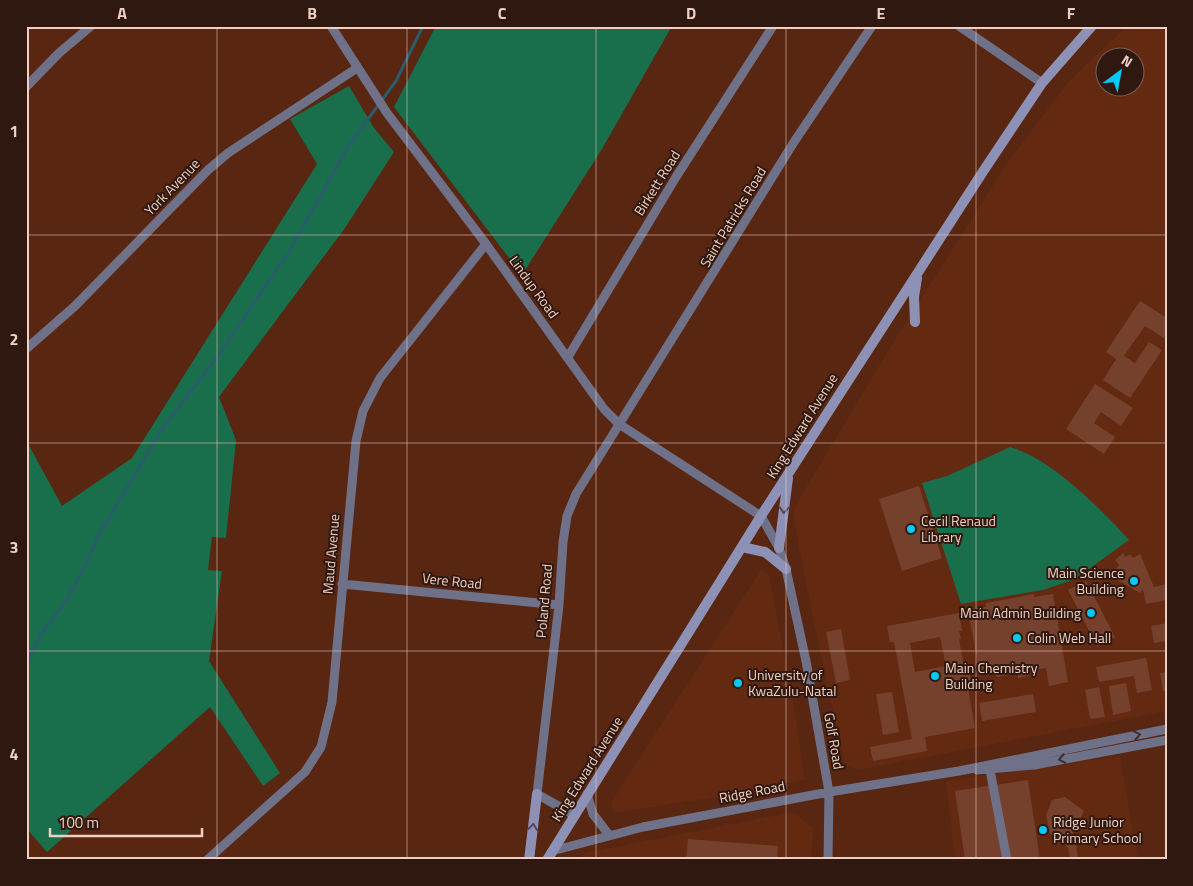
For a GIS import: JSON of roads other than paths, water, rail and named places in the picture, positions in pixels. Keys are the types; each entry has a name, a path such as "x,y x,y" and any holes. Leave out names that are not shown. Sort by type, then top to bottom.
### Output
{"street":[{"path":"26,87 59,53 91,26"},
{"name":"Lindup Road","path":"331,26 387,112 486,244 604,409 620,424 761,516"},
{"name":"Birkett Road","path":"568,357 672,184 773,26"},
{"name":"Saint Patricks Road","path":"620,424 794,142 872,26"},
{"path":"960,26 1042,83"},
{"name":"King Edward Avenue","path":"549,855 761,516 920,267 1042,83 1092,26"},
{"name":"York Avenue","path":"26,348 75,306 208,170 228,153 357,68"},
{"name":"Maud Avenue","path":"207,860 304,772 321,747 332,702 356,441 363,411 371,393 486,244"},
{"path":"915,322 914,290 920,267"},
{"name":"Poland Road","path":"537,794 559,605 563,542 567,516 576,494 620,424"},
{"path":"779,548 789,472"},
{"name":"Golf Road","path":"761,516 779,548 786,569 806,661 828,792 828,860"},
{"path":"742,548 764,552 786,569"},
{"name":"Vere Road","path":"342,584 559,605"},
{"name":"Ridge Road","path":"549,855 609,835 828,792 959,771 1167,729"},
{"name":"Ridge Road","path":"959,771 1034,765 1167,740"},
{"path":"990,770 1007,860"},
{"path":"529,860 537,794 574,815"},
{"path":"587,794 590,809 609,835"}],"waterway":[{"path":"26,663 41,634 66,601 85,567 97,538 162,429 220,353 288,253 349,145 396,81 423,26"}],"place":[{"name":"Cecil Renaud Library","path":"911,529"},
{"name":"Main Science Building","path":"1134,581"},
{"name":"Main Admin Building","path":"1091,613"},
{"name":"Colin Web Hall","path":"1017,638"},
{"name":"Main Chemistry Building","path":"935,676"},
{"name":"University of KwaZulu-Natal","path":"738,683"},
{"name":"Ridge Junior Primary School","path":"1043,830"}]}
